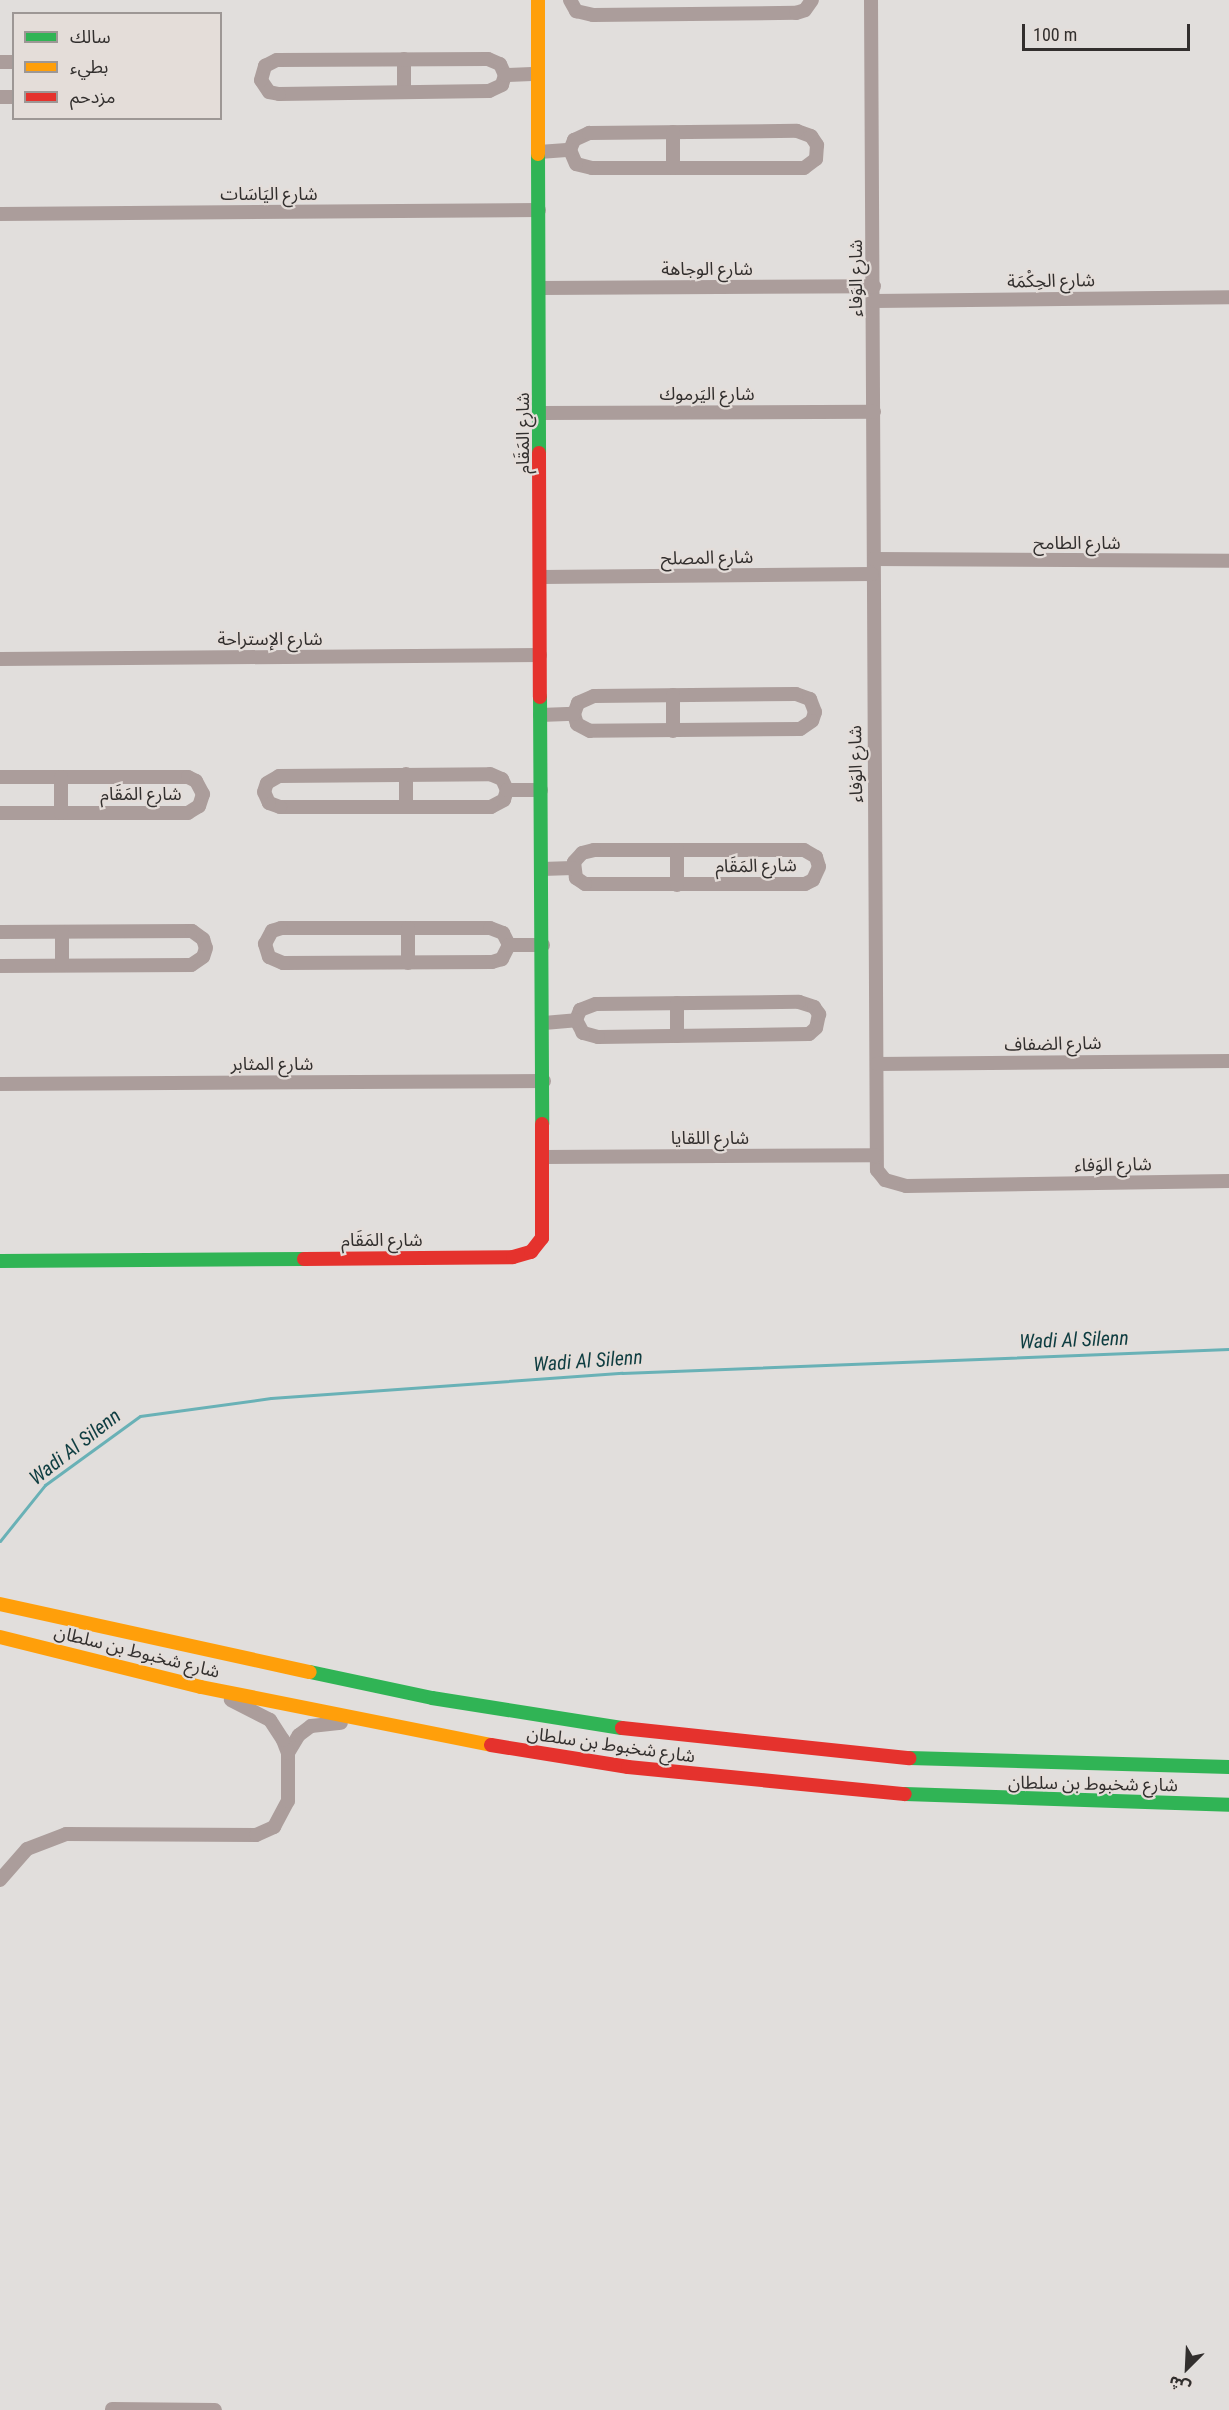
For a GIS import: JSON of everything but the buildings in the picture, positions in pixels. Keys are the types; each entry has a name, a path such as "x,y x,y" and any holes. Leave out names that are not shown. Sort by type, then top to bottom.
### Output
{"main road":[{"name":"شارع المَقَام","path":"0,1261 519,1257 536,1247 543,1233 544,1023 540,715 542,577 538,0"},
{"name":"شارع شخبوط بن سلطان","path":"0,1604 421,1696 662,1734 919,1759 1229,1767"},
{"name":"شارع شخبوط بن سلطان","path":"0,1637 201,1687 374,1723 628,1767 814,1788 1000,1800 1229,1805"}],"street":[{"path":"570,0 576,11 586,15 674,7 796,13 805,10 812,0"},
{"name":"شارع الوَفاء","path":"872,0 876,1155 881,1176 906,1186 1229,1181"},
{"path":"404,59 404,92"},
{"path":"488,59 500,64 505,75 502,85 494,90 274,93 262,84 261,75 268,63 278,60 488,59"},
{"path":"505,75 538,74"},
{"path":"797,131 812,136 818,150 816,159 804,168 581,167 573,160 570,150 574,140 590,133 797,131"},
{"path":"673,132 673,168"},
{"path":"539,152 570,150"},
{"name":"شارع اليَاسَات","path":"0,214 539,210"},
{"name":"شارع الوجاهة","path":"540,288 874,286"},
{"name":"شارع الحِكْمَة","path":"874,301 1229,297"},
{"name":"شارع اليَرموك","path":"541,413 874,412"},
{"name":"شارع الطامح","path":"873,567 925,562 1229,561"},
{"name":"شارع المصلح","path":"542,577 873,567"},
{"name":"شارع الإستراحة","path":"0,659 540,655"},
{"path":"796,694 810,699 815,712 809,725 800,729 673,731 585,730 576,724 574,714 578,703 588,697 673,695 796,694"},
{"path":"673,695 673,731"},
{"path":"540,715 574,714"},
{"path":"406,774 406,807"},
{"path":"406,774 490,774 502,779 507,790 504,800 496,806 406,807 280,807 269,803 264,792 267,783 279,776 406,774"},
{"name":"شارع المَقَام","path":"0,777 188,777 196,781 203,794 199,806 188,813 0,813"},
{"path":"61,777 61,813"},
{"path":"507,790 541,790"},
{"name":"شارع المَقَام","path":"804,849 813,854 819,867 813,880 805,884 677,885 590,885 580,882 573,867 582,853 594,850 804,849"},
{"path":"677,850 677,885"},
{"path":"542,868 573,867"},
{"path":"281,928 408,928 495,929 506,936 509,945 506,955 497,962 278,963 269,957 265,944 272,931 281,928"},
{"path":"408,928 408,963"},
{"path":"0,932 192,931 203,939 206,948 203,957 190,964 0,966"},
{"path":"62,932 62,965"},
{"path":"509,945 543,945"},
{"path":"799,1002 814,1006 819,1019 813,1032 804,1035 677,1036 587,1036 579,1030 576,1020 580,1010 596,1004 799,1002"},
{"path":"677,1003 677,1036"},
{"path":"544,1023 576,1020"},
{"name":"شارع الضفاف","path":"877,1064 1229,1060"},
{"name":"شارع المثابر","path":"0,1084 544,1080"},
{"name":"شارع اللقايا","path":"544,1157 876,1155"},
{"path":"0,1880 27,1849 66,1834 264,1833 285,1811 288,1753 280,1733 270,1720 201,1687"},
{"path":"288,1753 299,1735 310,1726 374,1723"},
{"path":"112,2409 215,2410"}],"waterway":[{"name":"Wadi Al Silenn","path":"0,1541 45,1485 140,1416 271,1398 622,1373 1229,1349"}],"traffic: fast":[{"path":"538,154 539,453"},
{"path":"540,697 542,1124"},
{"path":"0,1261 304,1259"},
{"path":"310,1672 432,1698 622,1728"},
{"path":"909,1758 1229,1767"},
{"path":"905,1794 1229,1805"}],"traffic: slow":[{"path":"538,0 538,154"},
{"path":"0,1604 310,1672"},
{"path":"0,1637 201,1687 491,1745"}],"traffic: jam":[{"path":"539,453 540,697"},
{"path":"304,1259 513,1257 531,1252 542,1238 542,1124"},
{"path":"622,1728 909,1758"},
{"path":"491,1745 628,1767 905,1794"}]}
